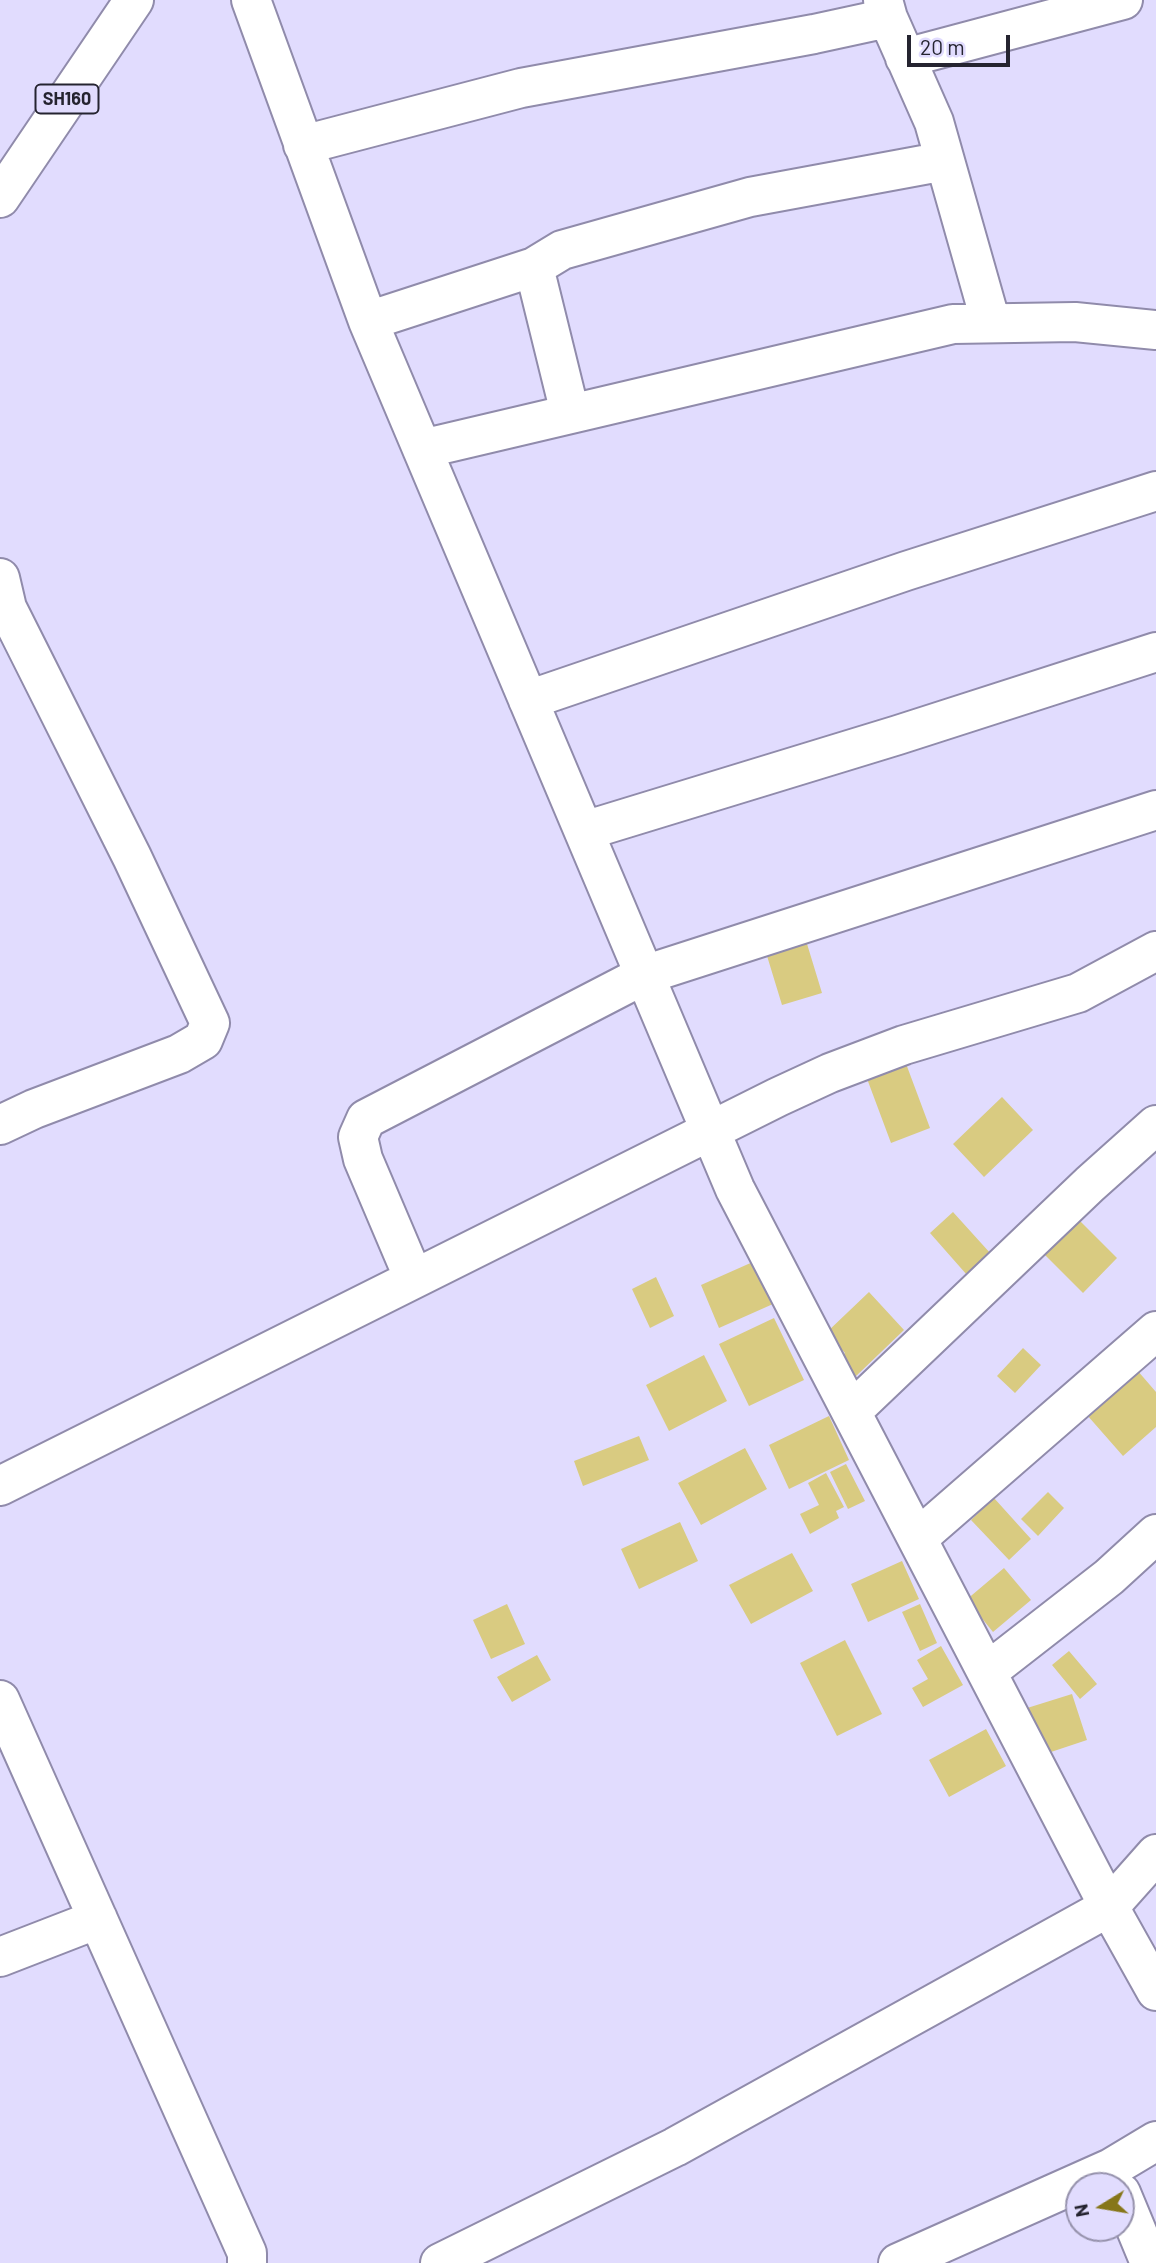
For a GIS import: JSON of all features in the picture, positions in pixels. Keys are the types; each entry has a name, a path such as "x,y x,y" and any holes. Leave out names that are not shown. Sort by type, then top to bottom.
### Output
{"street":[{"name":"SH160","path":"1,194 134,0"},
{"path":"251,0 368,321 735,1189 1109,1907 1156,1991"},
{"path":"905,58 1123,0"},
{"path":"303,145 521,88 814,34 886,9 934,122 991,324"},
{"path":"368,321 534,267 562,250 750,197 945,161"},
{"path":"534,267 570,413"},
{"path":"422,449 953,324 1075,322 1156,330"},
{"path":"528,700 919,567 1156,491"},
{"path":"0,578 7,608 132,858 210,1023 203,1040 178,1054 34,1109 0,1125"},
{"path":"584,831 898,735 1156,652"},
{"path":"414,1279 363,1159 358,1137 366,1119 645,975 1156,810"},
{"path":"0,1486 710,1130 830,1073 904,1045 1078,993 1156,951"},
{"path":"852,1411 1090,1184 1156,1125"},
{"path":"918,1538 1156,1331"},
{"path":"987,1672 1109,1577 1156,1534"},
{"path":"0,1700 98,1919 237,2260"},
{"path":"440,2263 675,2147 1109,1907 1156,1854"},
{"path":"0,1957 98,1919"},
{"path":"1127,2172 1156,2141"},
{"path":"898,2263 1065,2201"},
{"path":"1135,2226 1150,2263"}],"building":[{"path":"804,934 822,993 782,1005 764,946"},
{"path":"905,1061 930,1128 891,1143 866,1076"},
{"path":"1002,1097 1033,1130 984,1177 953,1144"},
{"path":"953,1212 991,1254 967,1275 930,1233"},
{"path":"1073,1214 1117,1258 1083,1293 1039,1249"},
{"path":"755,1261 773,1304 719,1328 701,1285"},
{"path":"656,1277 674,1316 650,1328 632,1289"},
{"path":"869,1292 904,1330 854,1378 837,1360 845,1353 826,1333"},
{"path":"774,1318 804,1380 749,1406 719,1344"},
{"path":"1023,1348 1041,1365 1015,1393 997,1376"},
{"path":"704,1355 727,1401 669,1431 646,1385"},
{"path":"1137,1370 1156,1392 1156,1427 1123,1456 1087,1415"},
{"path":"829,1416 849,1460 789,1489 769,1445"},
{"path":"639,1436 649,1460 583,1486 574,1461"},
{"path":"745,1448 767,1489 701,1525 678,1483"},
{"path":"846,1464 865,1501 848,1509 830,1472"},
{"path":"826,1473 844,1507 836,1511 839,1518 810,1534 800,1514 819,1505 808,1483"},
{"path":"1048,1492 1064,1508 1038,1536 1021,1519"},
{"path":"994,1498 1031,1539 1009,1560 971,1520"},
{"path":"680,1522 698,1561 639,1589 621,1549"},
{"path":"792,1553 813,1591 751,1624 729,1585"},
{"path":"902,1561 919,1599 868,1622 851,1584"},
{"path":"1004,1568 1031,1600 993,1632 980,1616 973,1621 959,1606"},
{"path":"507,1604 525,1644 491,1659 473,1620"},
{"path":"920,1604 937,1643 920,1651 902,1612"},
{"path":"845,1640 882,1714 837,1736 800,1663"},
{"path":"941,1646 963,1685 923,1707 912,1688 928,1679 917,1660"},
{"path":"1069,1651 1097,1684 1080,1699 1052,1665"},
{"path":"537,1655 551,1680 512,1702 497,1677"},
{"path":"1072,1694 1087,1740 1039,1756 1024,1709"},
{"path":"986,1729 1006,1766 949,1797 929,1760"}]}
